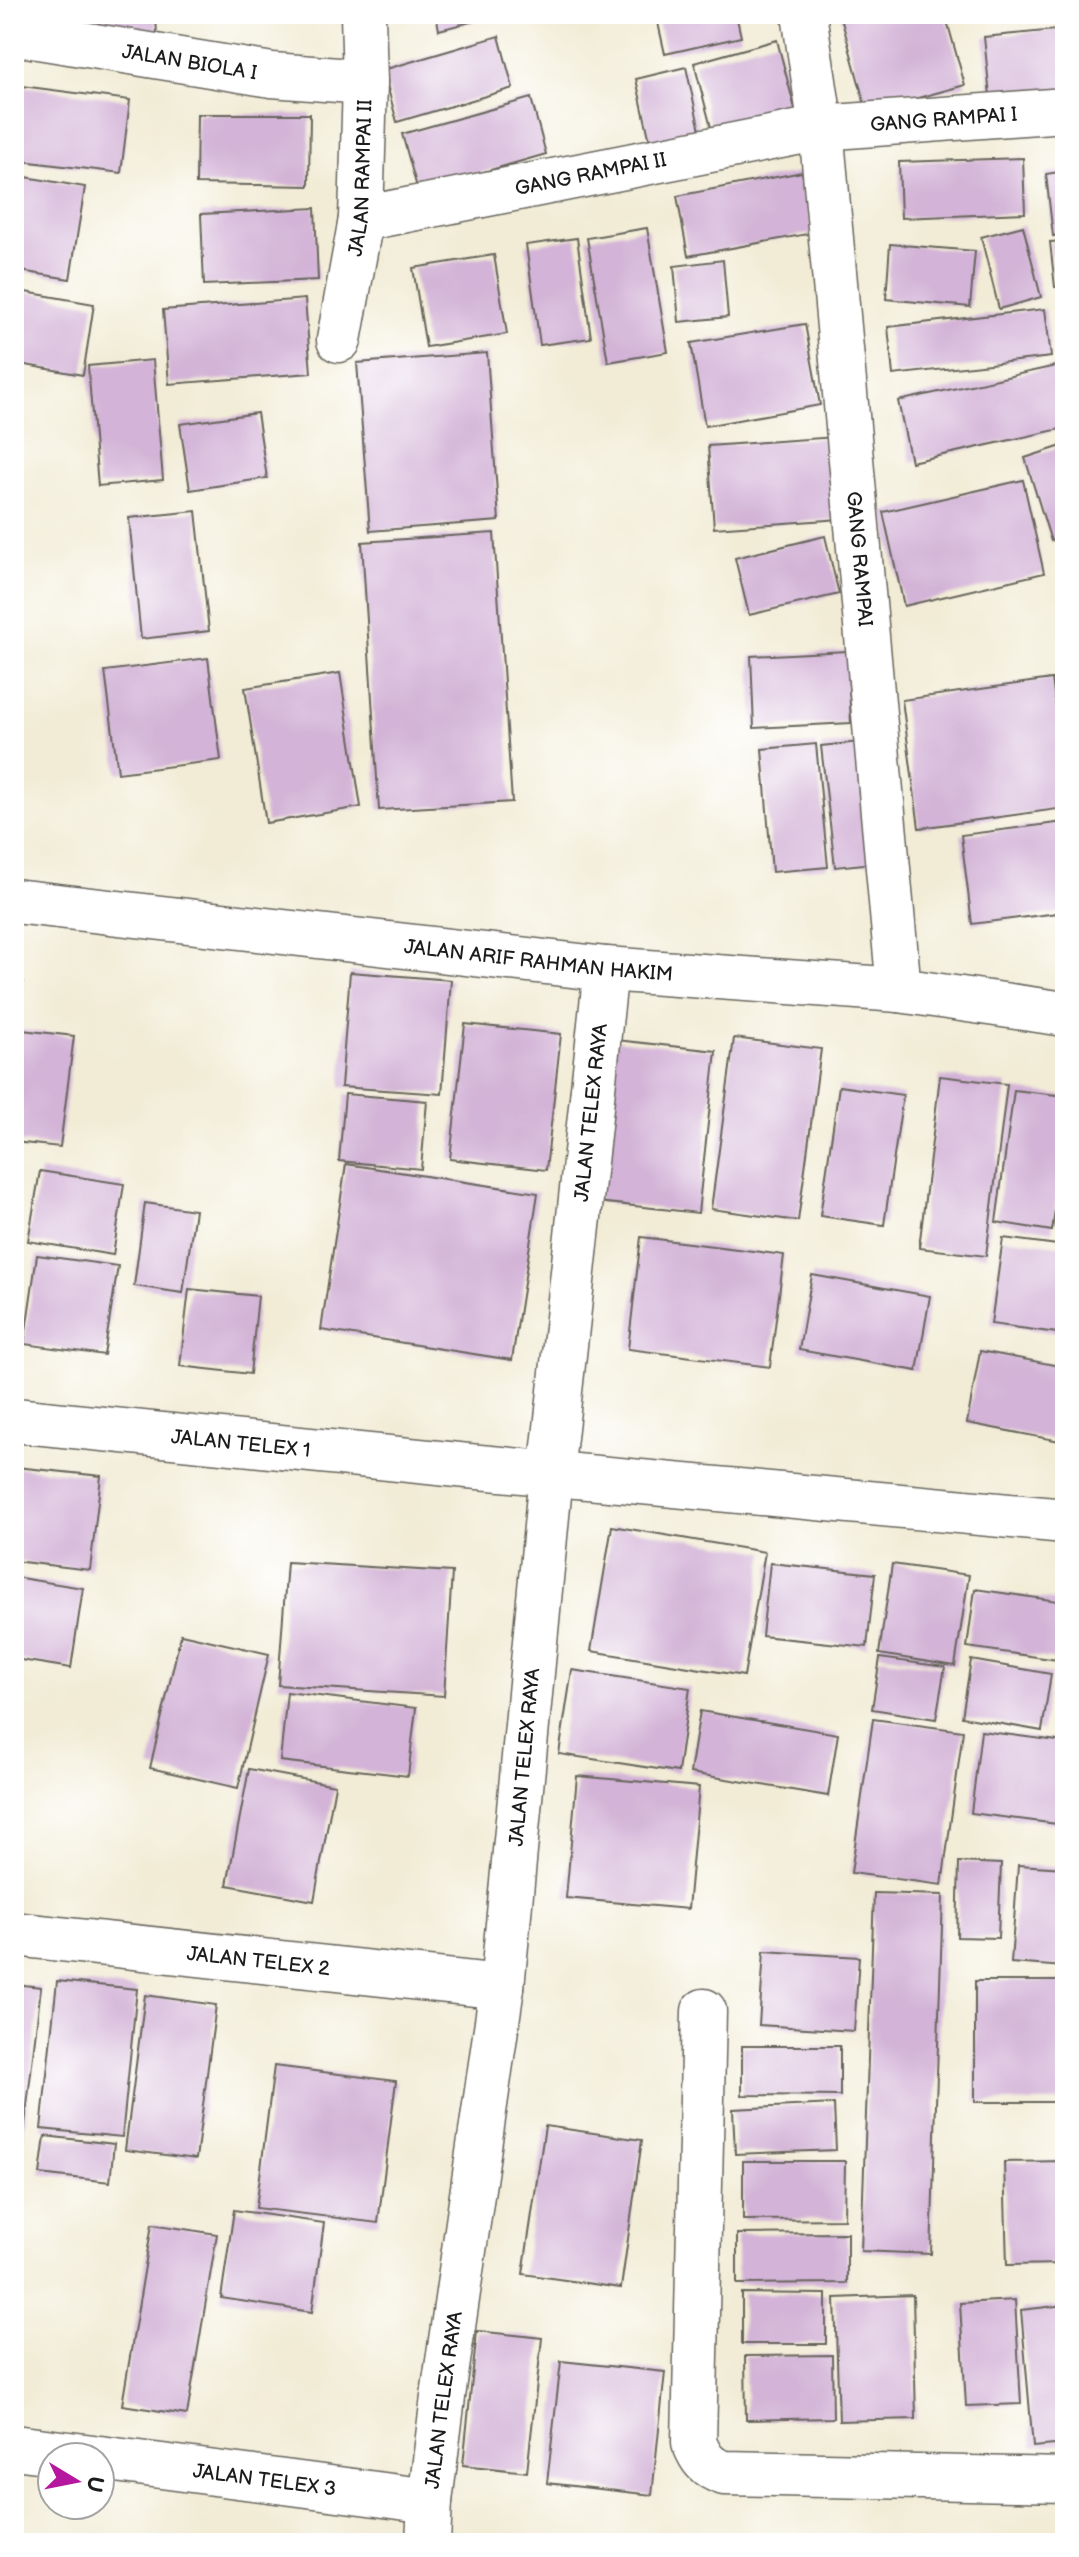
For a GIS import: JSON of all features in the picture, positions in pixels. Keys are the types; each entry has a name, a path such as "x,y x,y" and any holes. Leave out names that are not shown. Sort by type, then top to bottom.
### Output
{"street":[{"name":"JALAN RAMPAI II","path":"339,340 361,219 365,82 363,14"},
{"name":"GANG RAMPAI","path":"804,14 821,128 899,990"},
{"name":"JALAN BIOLA I","path":"14,33 272,75 365,82"},
{"name":"GANG RAMPAI I","path":"821,128 1065,110"},
{"name":"GANG RAMPAI II","path":"361,219 821,128"},
{"name":"JALAN ARIF RAHMAN HAKIM","path":"14,901 606,969 899,990 1065,1014"},
{"name":"JALAN TELEX RAYA","path":"433,2532 444,2389 502,1987 551,1474 606,969"},
{"name":"JALAN TELEX 1","path":"14,1420 1065,1521"},
{"name":"JALAN TELEX 2","path":"14,1934 502,1987"},
{"path":"704,2011 694,2442 700,2457 715,2470 724,2473 1065,2480"},
{"path":"14,2447 36,2450"},
{"name":"JALAN TELEX 3","path":"116,2462 433,2532"}],"building":[{"path":"20,14 82,14 81,20 20,19"},
{"path":"99,14 156,14 157,36 99,37"},
{"path":"436,14 498,14 498,15 439,30"},
{"path":"656,14 736,14 741,37 665,54"},
{"path":"840,14 945,14 965,85 867,112"},
{"path":"1065,29 1065,89 990,96 984,37"},
{"path":"499,36 513,88 397,122 383,70"},
{"path":"777,40 796,113 713,135 694,63"},
{"path":"686,67 703,144 653,155 636,79"},
{"path":"14,85 130,100 121,173 14,160"},
{"path":"531,98 546,154 418,191 402,134"},
{"path":"197,114 310,114 309,186 196,184"},
{"path":"1023,158 1025,213 901,218 899,162"},
{"path":"1065,171 1065,234 1053,236 1046,174"},
{"path":"802,172 813,233 688,256 677,196"},
{"path":"14,175 85,187 70,279 14,270"},
{"path":"315,208 318,280 204,285 201,214"},
{"path":"1023,226 1041,297 999,309 981,237"},
{"path":"647,228 668,352 608,362 587,238"},
{"path":"577,238 591,338 540,345 526,245"},
{"path":"1065,241 1065,287 1055,287 1050,242"},
{"path":"890,244 975,251 970,307 886,299"},
{"path":"494,255 507,334 426,347 413,268"},
{"path":"723,260 728,317 679,322 674,266"},
{"path":"14,290 94,304 83,375 14,363"},
{"path":"305,299 311,373 169,384 163,310"},
{"path":"1045,309 1051,357 893,375 888,327"},
{"path":"805,324 820,405 705,426 691,343"},
{"path":"487,353 499,521 370,531 357,363"},
{"path":"153,360 163,480 98,486 88,366"},
{"path":"1065,364 1065,428 911,462 898,401"},
{"path":"257,413 267,478 190,490 180,424"},
{"path":"836,437 841,519 714,528 708,446"},
{"path":"1065,445 1065,537 1051,541 1025,458"},
{"path":"1023,480 1044,573 904,606 883,512"},
{"path":"196,511 209,631 141,639 129,518"},
{"path":"494,533 512,802 379,810 362,542"},
{"path":"825,536 839,594 749,615 735,558"},
{"path":"847,651 851,723 754,728 751,656"},
{"path":"208,658 221,760 118,773 105,671"},
{"path":"340,673 361,807 266,823 245,688"},
{"path":"1052,679 1065,770 1065,808 919,828 902,700"},
{"path":"870,741 883,862 835,867 821,746"},
{"path":"816,744 828,867 772,872 762,749"},
{"path":"1065,822 1065,912 972,924 961,835"},
{"path":"350,972 451,980 442,1094 341,1087"},
{"path":"14,982 23,983 16,1037 14,1037"},
{"path":"465,1024 561,1034 546,1170 450,1159"},
{"path":"22,1030 74,1036 60,1147 14,1142 14,1099"},
{"path":"734,1038 821,1049 798,1221 711,1209"},
{"path":"616,1040 716,1051 698,1213 598,1202"},
{"path":"940,1076 1007,1084 986,1256 919,1248"},
{"path":"839,1086 903,1095 884,1225 820,1216"},
{"path":"1014,1090 1065,1096 1065,1138 1052,1231 996,1222"},
{"path":"345,1094 427,1101 421,1169 339,1161"},
{"path":"346,1164 538,1193 512,1360 321,1330"},
{"path":"40,1171 124,1184 113,1255 28,1241"},
{"path":"145,1203 195,1210 183,1293 134,1286"},
{"path":"641,1237 784,1255 770,1367 628,1349"},
{"path":"1003,1238 1065,1246 1065,1334 991,1324"},
{"path":"37,1255 118,1266 104,1355 24,1344"},
{"path":"812,1275 930,1296 917,1371 799,1350"},
{"path":"189,1289 258,1296 250,1374 180,1366"},
{"path":"980,1351 1065,1367 1065,1442 967,1423"},
{"path":"16,1467 101,1476 90,1570 14,1561"},
{"path":"612,1526 765,1552 744,1676 591,1651"},
{"path":"287,1562 452,1572 444,1696 278,1685"},
{"path":"770,1563 875,1574 867,1647 762,1636"},
{"path":"892,1564 969,1575 955,1666 879,1654"},
{"path":"14,1577 83,1588 71,1668 14,1659"},
{"path":"975,1589 1065,1602 1065,1661 967,1647"},
{"path":"181,1634 269,1654 238,1788 150,1768"},
{"path":"880,1658 945,1667 936,1719 872,1709"},
{"path":"971,1660 1051,1674 1042,1731 962,1717"},
{"path":"572,1670 690,1688 678,1772 559,1754"},
{"path":"287,1692 416,1708 408,1776 280,1761"},
{"path":"700,1711 838,1734 828,1796 690,1773"},
{"path":"873,1719 963,1731 942,1885 851,1873"},
{"path":"981,1731 1065,1742 1065,1825 971,1813"},
{"path":"249,1769 335,1785 314,1901 227,1885"},
{"path":"577,1776 699,1787 688,1909 566,1898"},
{"path":"959,1862 1001,1864 998,1938 957,1937"},
{"path":"1018,1865 1065,1868 1065,1967 1011,1963"},
{"path":"874,1893 943,1895 931,2254 861,2251"},
{"path":"764,1951 859,1957 854,2031 759,2025"},
{"path":"57,1981 137,1989 122,2137 41,2129"},
{"path":"975,1981 1065,1981 1065,2102 975,2102"},
{"path":"14,1984 41,1987 22,2149 14,2148"},
{"path":"145,1995 216,2005 196,2159 125,2150"},
{"path":"742,2046 840,2046 840,2096 742,2095"},
{"path":"274,2066 396,2081 378,2223 256,2208"},
{"path":"834,2104 836,2150 735,2154 733,2109"},
{"path":"545,2126 642,2140 621,2288 523,2274"},
{"path":"45,2136 114,2144 110,2182 40,2174"},
{"path":"743,2161 845,2161 844,2219 743,2220"},
{"path":"1065,2161 1065,2264 1007,2265 1004,2162"},
{"path":"234,2210 324,2223 312,2312 221,2298"},
{"path":"152,2224 217,2234 187,2415 122,2405"},
{"path":"847,2233 847,2283 737,2284 737,2234"},
{"path":"742,2293 826,2294 826,2344 742,2344"},
{"path":"913,2295 916,2419 839,2421 835,2298"},
{"path":"1015,2300 1021,2404 966,2406 960,2303"},
{"path":"1065,2305 1065,2444 1033,2447 1021,2310"},
{"path":"477,2331 542,2338 527,2472 463,2465"},
{"path":"832,2355 833,2418 746,2420 745,2356"},
{"path":"561,2361 665,2372 652,2495 547,2483"}]}
